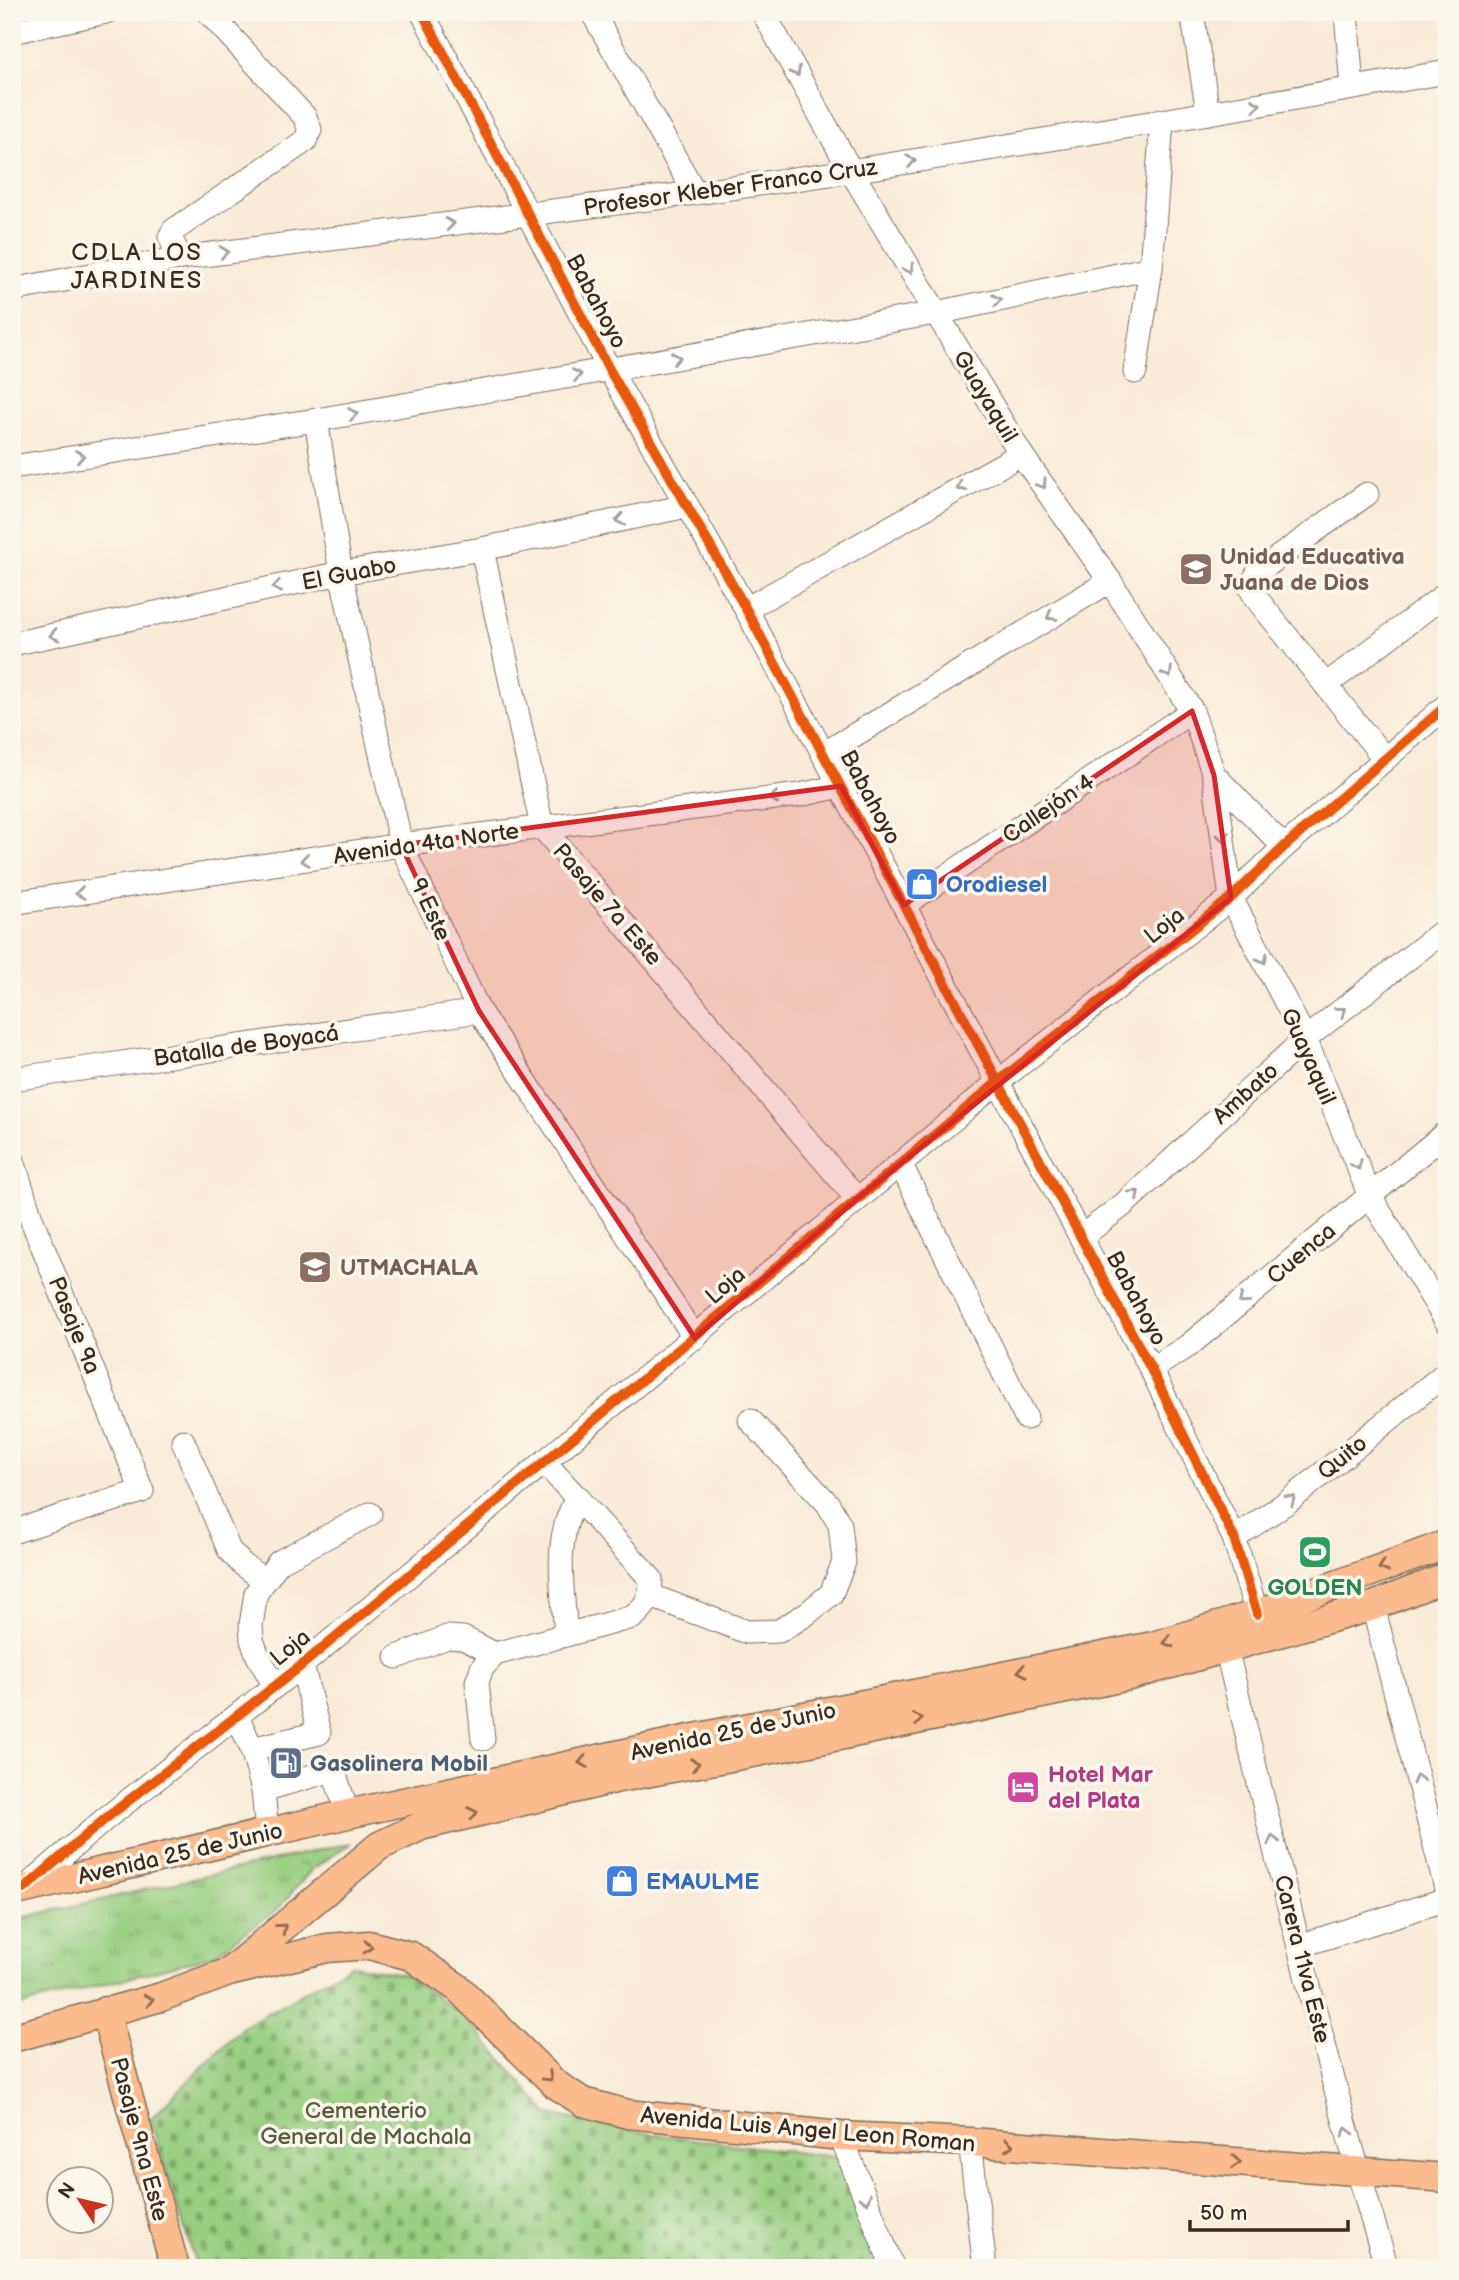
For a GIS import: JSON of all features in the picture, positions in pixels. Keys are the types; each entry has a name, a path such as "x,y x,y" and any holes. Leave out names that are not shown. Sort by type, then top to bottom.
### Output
{"main road":[{"name":"Avenida 25 de Junio","path":"18,1891 348,1814 685,1740 1153,1646 1257,1614 1447,1544"},
{"name":"Avenida 25 de Junio","path":"229,1972 379,1846 421,1826 619,1778 810,1742 1129,1676 1373,1606 1447,1577"},
{"name":"Avenida Luis Angel Leon Roman","path":"229,1972 327,1948 369,1945 411,1956 458,1988 555,2084 583,2102 628,2115 841,2136 970,2142 1447,2178"},
{"path":"12,2038 161,1997 229,1972"},
{"name":"Pasaje 9na Este","path":"105,2011 175,2268"}],"street":[{"path":"12,32 106,12"},
{"path":"180,258 170,237 174,230 305,141 310,130 305,117 208,12"},
{"name":"Babahoyo","path":"422,12 609,369 746,609 1151,1369 1234,1538 1257,1614"},
{"path":"592,12 695,193"},
{"name":"Guayaquil","path":"763,12 851,171 1021,454 1110,581 1192,712 1214,775 1231,898 1305,1039 1370,1196 1447,1322"},
{"path":"1192,12 1208,113"},
{"path":"1346,12 1352,88"},
{"name":"Profesor Kleber Franco Cruz","path":"12,290 180,258 851,171 1447,72"},
{"path":"1135,372 1150,268 1162,121"},
{"path":"12,467 316,420 936,313 1150,268"},
{"name":"9 Este","path":"316,420 341,573 401,845 479,1011 695,1338"},
{"path":"746,609 1021,454"},
{"path":"1367,494 1259,571 1251,587 1256,598 1384,758"},
{"name":"El Guabo","path":"12,644 341,573 482,549 687,506"},
{"name":"Pasaje 7a Este","path":"482,549 542,827 857,1199"},
{"path":"823,754 1110,581"},
{"path":"1325,685 1447,593"},
{"name":"Loja","path":"18,1891 104,1819 302,1665 999,1081 1231,898 1284,847 1447,705"},
{"name":"Callejón 4","path":"904,905 1192,712"},
{"name":"Guayaquil","path":"1214,775 1284,847"},
{"name":"Avenida 4ta Norte","path":"12,903 401,845 800,795 841,786"},
{"name":"Ambato","path":"1081,1237 1123,1205 1305,1039 1447,928"},
{"name":"Batalla de Boyacá","path":"12,1079 479,1011"},
{"name":"Cuenca","path":"1151,1369 1188,1346 1447,1132"},
{"name":"Pasaje 9a","path":"12,1158 22,1220 142,1491 12,1532"},
{"path":"901,1165 1026,1418"},
{"name":"Quito","path":"1234,1538 1289,1501 1447,1372"},
{"path":"651,1596 747,1632 779,1631 831,1594 845,1562 840,1525 828,1504 750,1420"},
{"path":"183,1441 229,1550 242,1564 264,1580"},
{"path":"483,1739 477,1682 482,1668 495,1654 633,1617 651,1596 651,1579 545,1463"},
{"path":"566,1635 561,1545 570,1510 578,1497"},
{"path":"275,1686 252,1640 252,1610 256,1593 279,1562 370,1514"},
{"path":"1373,1606 1447,1892"},
{"path":"397,1657 447,1637 463,1638 495,1654"},
{"name":"Carera 11va Este","path":"1226,1648 1357,2171 1387,2268"},
{"path":"302,1665 318,1733 348,1814"},
{"path":"236,1716 252,1749 263,1790 267,1833"},
{"path":"252,1749 318,1733"},
{"path":"263,1790 333,1770"},
{"path":"1299,1946 1447,1899"},
{"path":"841,2136 892,2268"},
{"path":"970,2142 985,2268"}],"highlighted area":[{"path":"1192,711 1214,775 1231,898 857,1199 695,1338 479,1011 401,845 841,786 904,905"}],"green space":[{"path":"351,1843 311,1870 278,1909 212,1956 12,2008 12,1920"},
{"name":"Cementerio General de Machala","path":"351,1965 406,1975 464,2016 548,2114 636,2132 849,2159 892,2268 197,2268 150,2119 243,2027"}],"cycle path":[{"path":"422,12 609,369 746,609 1151,1369 1234,1538 1257,1614"},
{"path":"24,1889 105,1819 302,1665 999,1081 1231,898 1284,847 1447,705"}],"place":[{"name":"Unidad Educativa Juana de Dios","path":"1196,569"},
{"name":"Orodiesel","path":"922,884"},
{"name":"UTMACHALA","path":"315,1267"},
{"name":"GOLDEN","path":"1315,1552"},
{"name":"Gasolinera Mobil","path":"286,1763"},
{"name":"Hotel Mar del Plata","path":"1023,1787"},
{"name":"EMAULME","path":"622,1881"}],"district":[{"name":"CDLA LOS JARDINES","path":"137,266"}]}
